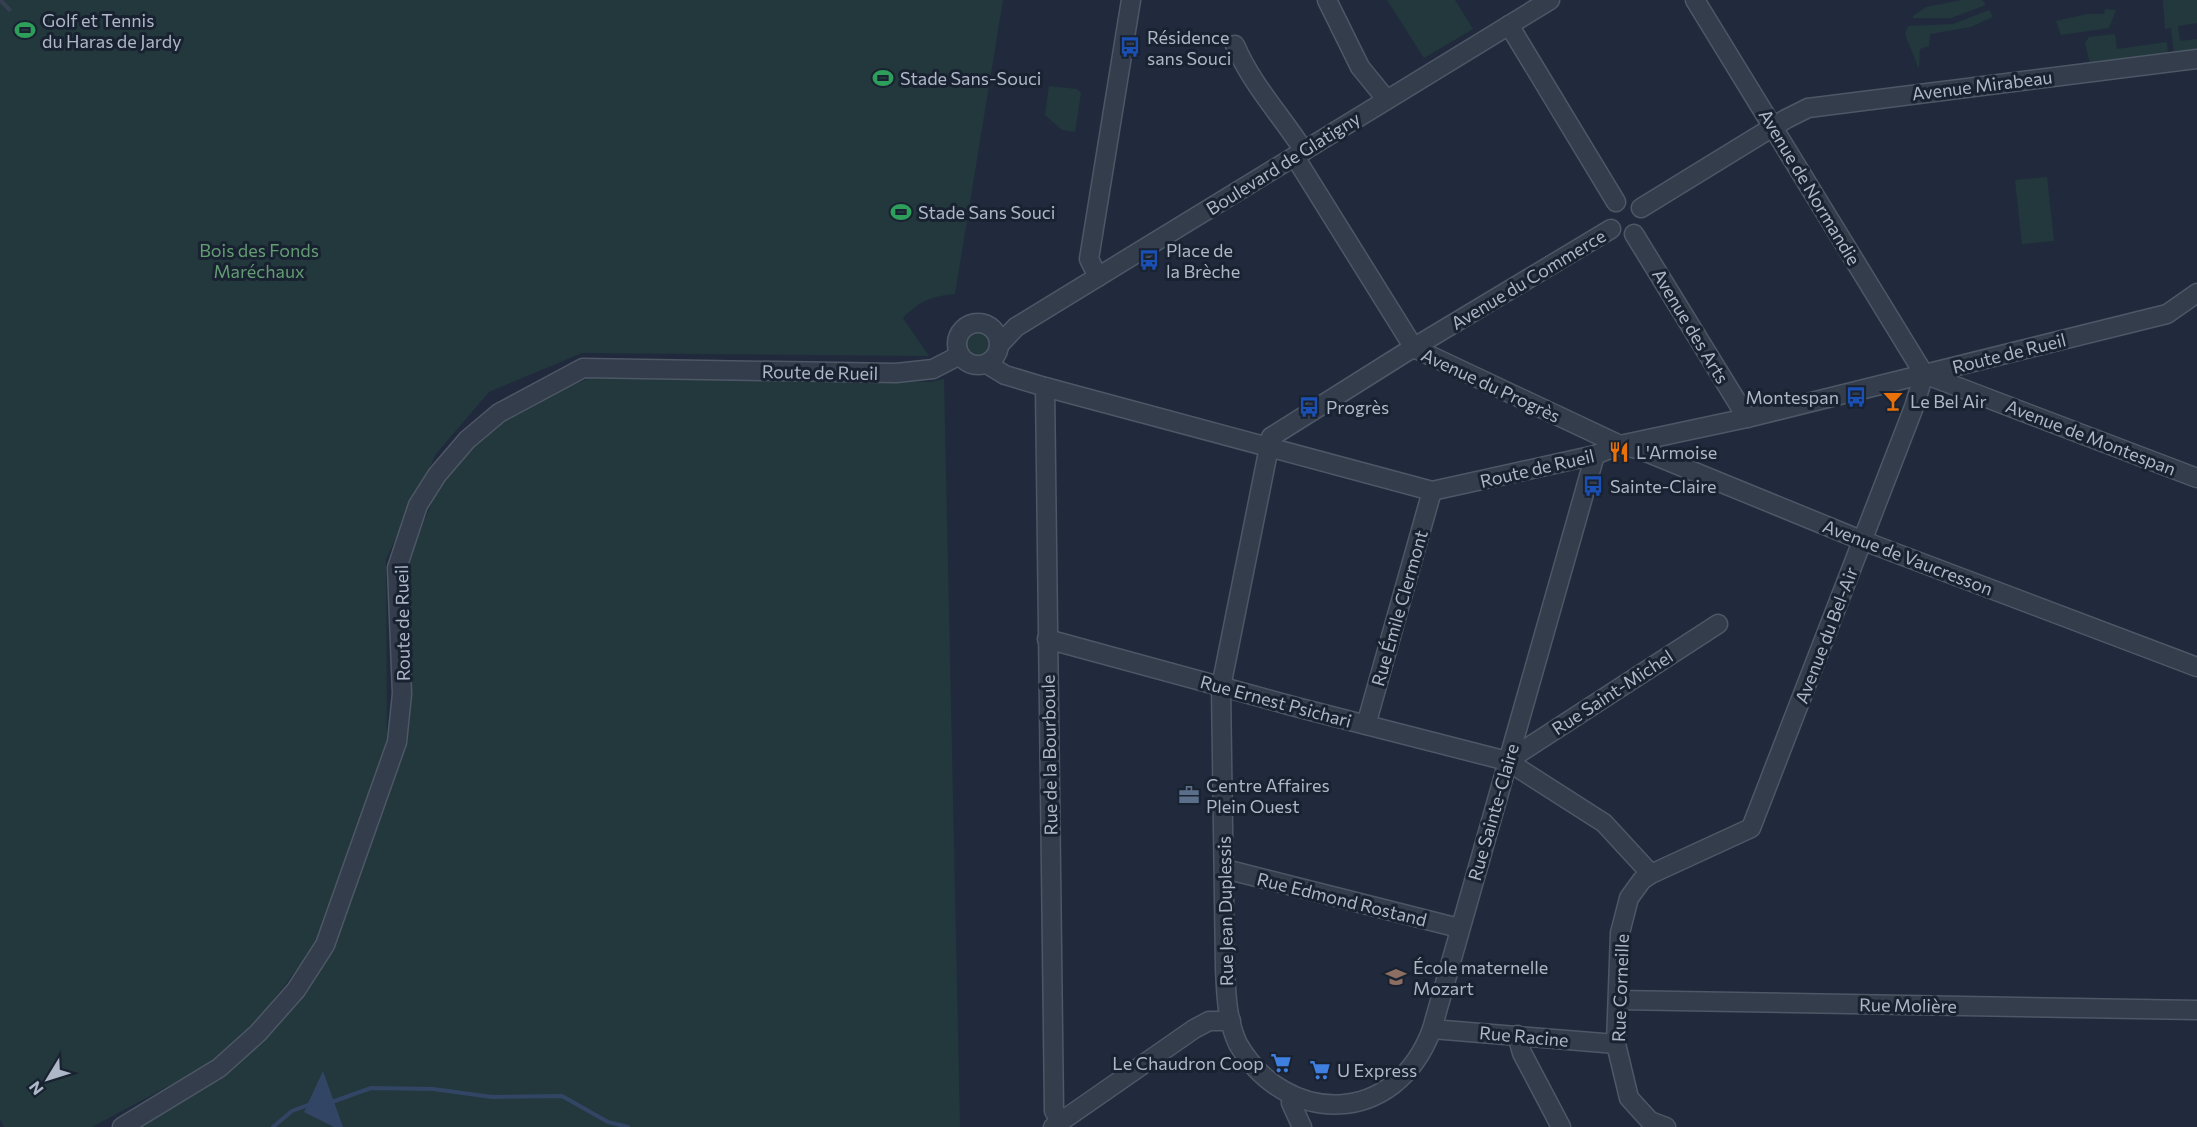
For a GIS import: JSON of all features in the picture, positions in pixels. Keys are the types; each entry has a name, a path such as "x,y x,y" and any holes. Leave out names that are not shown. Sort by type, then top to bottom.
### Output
{"street":[{"path":"1098,277 1089,259 1131,0"},
{"path":"1327,0 1360,67 1386,99"},
{"name":"Avenue de Normandie","path":"1695,0 1924,374"},
{"name":"Boulevard de Glatigny","path":"995,347 1016,327 1542,2"},
{"path":"1509,24 1616,202"},
{"name":"Avenue du Progrès","path":"1235,45 1257,88 1280,114 1299,154 1414,348 1608,448"},
{"name":"Avenue Mirabeau","path":"1772,127 1798,111 1819,105 2197,59"},
{"path":"1641,208 1772,127"},
{"path":"1616,202 1627,200 1641,208"},
{"path":"1616,202 1608,217 1611,229 1620,235 1634,234 1642,225 1641,208"},
{"name":"Avenue du Commerce","path":"1269,449 1271,437 1611,229"},
{"name":"Avenue des Arts","path":"1634,234 1747,418"},
{"name":"Route de Rueil","path":"995,347 1013,376 1045,387 1432,491 1608,448 1747,418 2167,314 2197,293"},
{"path":"982,323 995,347 972,364 960,355 958,337 967,326 982,323"},
{"name":"Route de Rueil","path":"122,1127 219,1068 258,1033 296,990 325,945 397,742 402,694 397,568 418,505 437,475 467,440 499,413 583,368 896,373 933,369 960,355"},
{"name":"Avenue de Montespan","path":"1924,374 2197,478"},
{"name":"Avenue du Bel-Air","path":"1778,762 1914,407 1924,374"},
{"name":"Rue de la Bourboule","path":"1045,387 1056,1120"},
{"name":"Avenue de Vaucresson","path":"1608,448 1641,450 1862,540 2197,667"},
{"name":"Rue Sainte-Claire","path":"1330,1116 1381,1096 1404,1078 1421,1056 1432,1029 1507,760 1608,448"},
{"name":"Rue Jean Duplessis","path":"1269,449 1221,687 1225,968 1231,1021 1237,1043 1256,1072 1264,1083 1291,1103 1311,1112 1330,1116"},
{"name":"Rue Émile Clermont","path":"1366,725 1432,491"},
{"name":"Rue Saint-Michel","path":"1507,760 1718,624"},
{"name":"Rue Ernest Psichari","path":"1047,639 1221,687 1507,760 1604,824 1651,874"},
{"name":"Rue Corneille","path":"1666,1127 1650,1121 1629,1098 1616,1044 1620,933 1629,898 1642,880 1651,874 1751,828 1778,762"},
{"name":"Rue Edmond Rostand","path":"1225,870 1459,928"},
{"name":"Rue Molière","path":"1618,1000 2197,1010"},
{"path":"1056,1120 1194,1029 1209,1021 1231,1021"},
{"name":"Rue Racine","path":"1432,1029 1616,1044"},
{"path":"1517,1035 1522,1053 1561,1127"},
{"path":"1291,1103 1302,1127"}],"green space":[{"name":"Bois des Fonds Maréchaux","path":"0,0 1003,0 955,294 926,300 903,318 929,356 582,353 489,392 436,454 386,559 387,740 319,941 252,1027 210,1064 92,1127 4,1127 0,1119"},
{"path":"1387,0 1455,0 1473,29 1424,58"},
{"path":"1962,0 1982,0 1986,5 1951,18 1913,18 1926,7"},
{"path":"2163,0 2197,0 2197,23 2178,26 2180,41 2197,39 2197,52 2174,54 2171,28 2165,29"},
{"path":"2105,9 2116,10 2109,28 2061,35 2056,21 2087,14 2104,14"},
{"path":"1989,10 1993,17 1971,27 1930,34 1929,46 1920,49 1919,69 1905,34 1908,26 1953,24"},
{"path":"2115,34 2117,49 2167,42 2168,55 2090,64 2085,43 2089,37"},
{"path":"1049,86 1077,89 1081,93 1075,132 1062,130 1045,115"},
{"path":"2047,177 2054,241 2022,244 2015,180"},
{"path":"978,331 987,335 991,344 987,353 978,357 969,353 965,344 969,335"},
{"path":"593,377 930,382 944,379 960,1127 132,1127 221,1077 331,947 406,748 410,621 406,564 449,462 504,411"}],"water":[{"path":"323,1071 343,1127 334,1127 304,1112"}],"waterway":[{"path":"332,1102 371,1088 433,1089 492,1097 562,1096 608,1122 628,1127"},
{"path":"273,1127 292,1111 313,1103"}],"tunnel":[{"path":"0,3 3,0"}],"place":[{"name":"Golf et Tennis du Haras de Jardy","path":"25,30"},
{"name":"Résidence sans Souci","path":"1130,47"},
{"name":"Stade Sans-Souci","path":"883,78"},
{"name":"Stade Sans Souci","path":"901,212"},
{"name":"Place de la Brèche","path":"1149,260"},
{"name":"Montespan","path":"1856,397"},
{"name":"Le Bel Air","path":"1893,401"},
{"name":"Progrès","path":"1309,407"},
{"name":"L'Armoise","path":"1619,452"},
{"name":"Sainte-Claire","path":"1593,486"},
{"name":"Centre Affaires Plein Ouest","path":"1189,795"},
{"name":"École maternelle Mozart","path":"1396,977"},
{"name":"Le Chaudron Coop","path":"1281,1063"},
{"name":"U Express","path":"1320,1070"}]}
